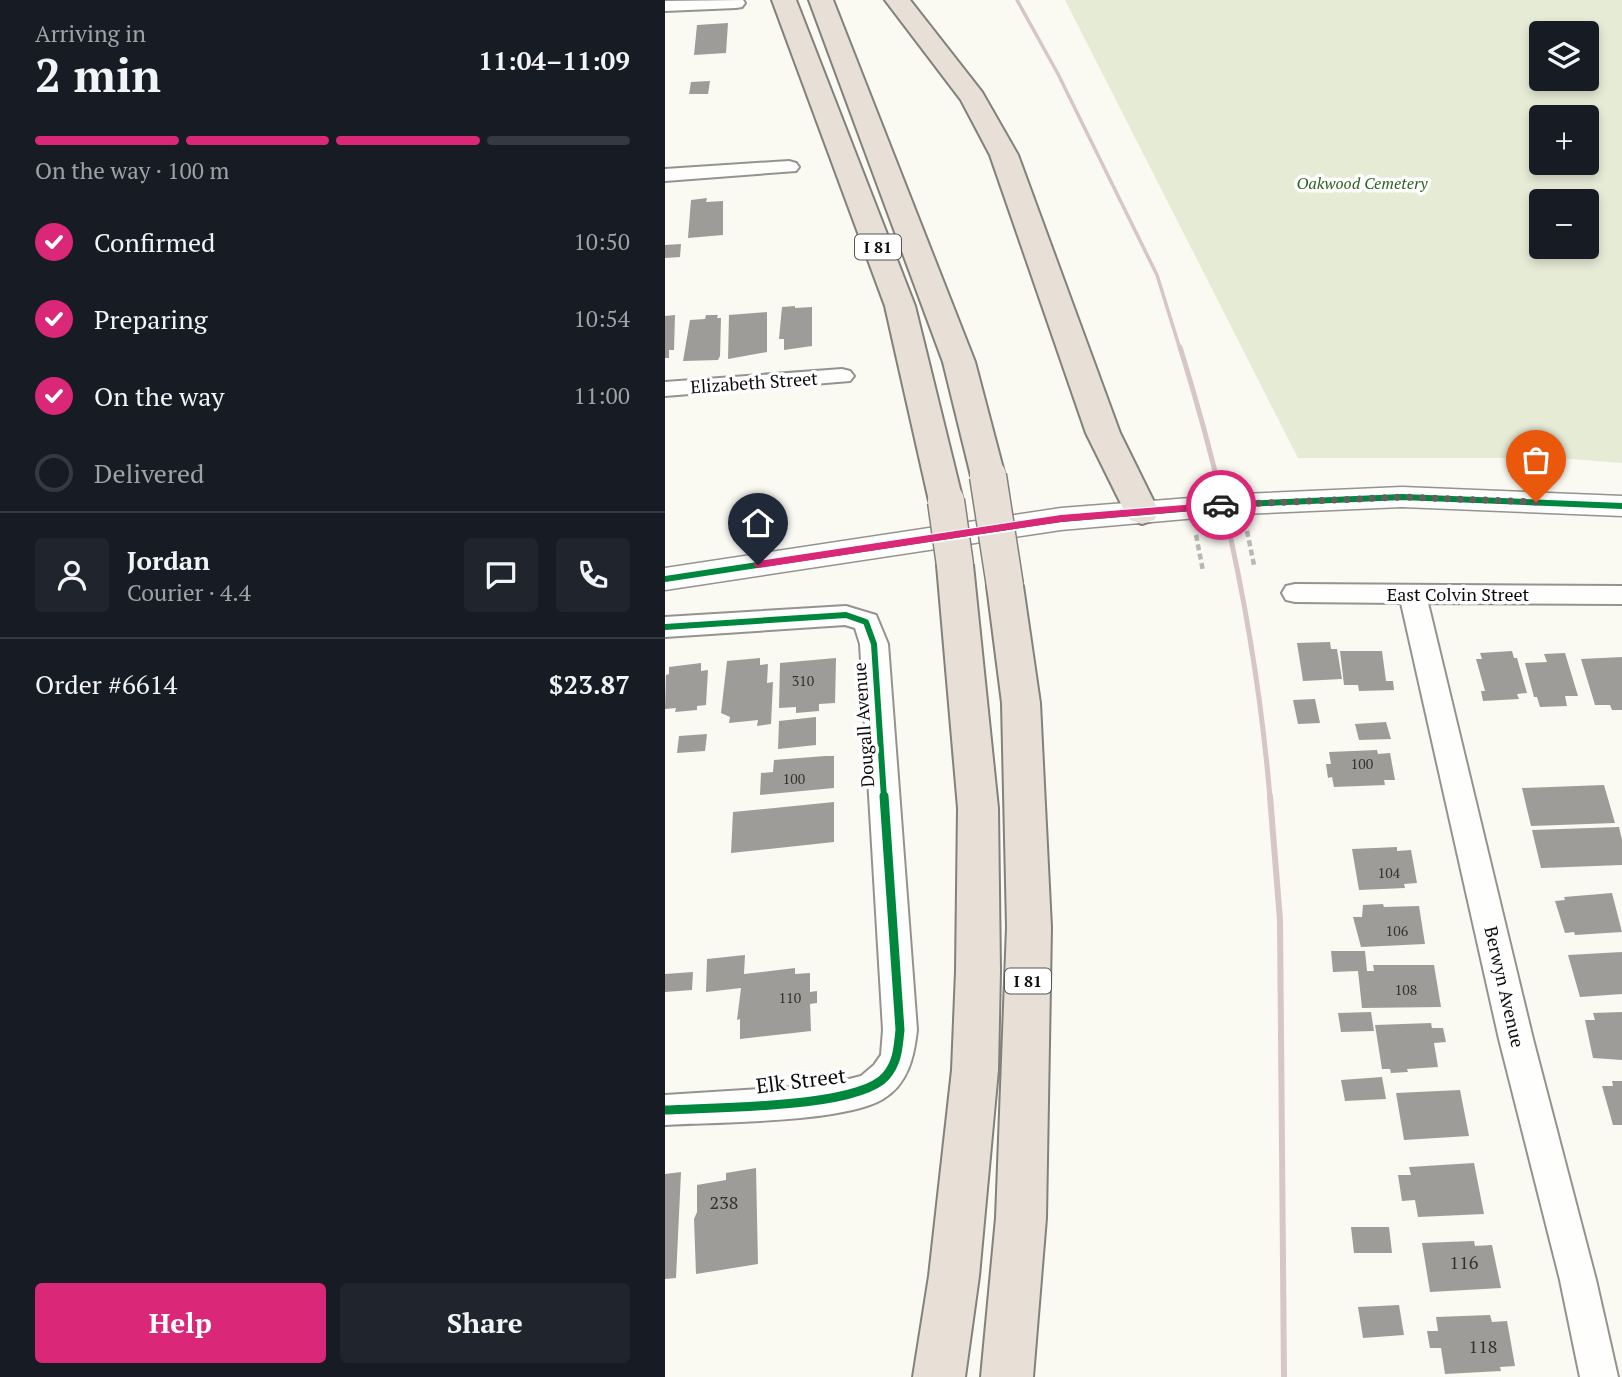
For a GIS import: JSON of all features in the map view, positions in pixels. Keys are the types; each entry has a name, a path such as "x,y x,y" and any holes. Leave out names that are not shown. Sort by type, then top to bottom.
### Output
{"highway":[{"name":"I 81","path":"784,0 900,306 946,502 955,565 978,808 978,971 975,1070 954,1276 939,1377"},
{"name":"I 81","path":"821,0 959,362 988,477 1021,703 1030,927 1021,1218 1007,1377"},
{"path":"897,0 973,98 1004,155 1103,433 1142,512"}],"street":[{"path":"665,6 736,3"},
{"path":"665,175 789,167"},
{"name":"Elizabeth Street","path":"665,389 842,376"},
{"path":"665,579 1061,519 1242,503 1402,497 1622,506"},
{"name":"East Colvin Street","path":"1295,593 1622,595"},
{"name":"Berwyn Avenue","path":"1413,595 1516,1039 1578,1280 1599,1377"},
{"name":"Dougall Avenue","path":"665,627 846,615 866,622 874,644 900,1030"},
{"name":"Elk Street","path":"665,1110 826,1100 870,1089 886,1076 897,1058 900,1030"}],"path":[{"path":"1254,565 1247,529 1257,528"},
{"path":"1196,534 1203,571"}],"green space":[{"name":"Oakwood Cemetery","path":"1065,0 1622,0 1622,463 1558,458 1298,458"}],"building":[{"path":"728,23 726,53 694,55 697,25"},
{"path":"710,81 708,94 689,94 691,82"},
{"path":"707,198 706,202 723,201 723,235 688,238 691,200"},
{"path":"681,244 680,257 665,258 665,245"},
{"path":"782,307 812,307 812,346 784,350 784,339 779,339"},
{"path":"767,312 767,352 728,359 729,315"},
{"path":"675,315 674,350 669,350 669,358 665,358 665,316"},
{"path":"706,315 718,315 717,318 721,318 718,360 683,361 690,320 705,319"},
{"path":"1330,642 1331,649 1337,649 1342,679 1303,681 1297,643"},
{"path":"1340,651 1382,651 1386,681 1393,681 1394,690 1359,691 1358,685 1344,685"},
{"path":"1512,651 1514,658 1517,658 1527,693 1517,694 1519,699 1483,701 1481,691 1485,691 1476,659 1482,659 1480,653"},
{"path":"1565,653 1578,696 1565,696 1567,706 1540,707 1537,697 1534,697 1525,663 1547,662 1544,654"},
{"path":"1622,657 1622,710 1612,710 1610,705 1595,705 1581,659"},
{"path":"760,658 760,665 768,664 767,683 773,682 771,724 757,726 758,720 729,723 730,717 721,713 727,661"},
{"path":"836,658 835,703 819,704 819,711 796,713 796,707 779,708 780,663"},
{"path":"701,663 701,671 708,670 706,705 697,706 697,710 675,712 676,708 665,709 666,675 669,674 669,667"},
{"path":"1315,699 1320,723 1298,724 1293,700"},
{"path":"816,717 816,745 778,749 779,721"},
{"path":"1386,722 1391,739 1359,740 1355,724"},
{"path":"707,734 705,751 677,753 679,736"},
{"path":"1377,750 1378,754 1390,753 1395,780 1384,780 1385,785 1334,787 1332,777 1328,778 1326,764 1331,764 1329,752"},
{"path":"834,756 834,788 760,795 761,773 773,772 774,760"},
{"path":"1604,785 1615,823 1531,826 1522,788"},
{"path":"834,802 834,842 731,853 733,812"},
{"path":"1619,827 1622,865 1541,868 1532,830"},
{"path":"1397,847 1397,851 1411,850 1417,883 1404,884 1405,888 1359,890 1352,849"},
{"path":"1612,893 1622,932 1575,935 1574,932 1565,933 1555,901 1565,900 1564,897"},
{"path":"1383,904 1384,907 1419,906 1425,944 1361,947 1353,917 1362,917 1363,905"},
{"path":"1331,951 1365,951 1367,971 1374,971 1373,965 1434,965 1441,1007 1362,1008 1358,971 1333,972"},
{"path":"1622,952 1622,994 1580,997 1568,955"},
{"path":"745,955 744,974 795,968 795,974 810,973 810,992 817,991 817,1003 810,1004 811,1031 740,1039 740,1019 737,1020 741,988 706,992 707,959"},
{"path":"693,972 692,990 665,992 665,974"},
{"path":"1371,1012 1374,1031 1341,1032 1338,1013"},
{"path":"1622,1012 1622,1060 1593,1058 1585,1020 1595,1020 1593,1013"},
{"path":"1431,1023 1432,1028 1443,1028 1446,1042 1434,1043 1438,1067 1391,1073 1390,1069 1382,1069 1375,1025"},
{"path":"1382,1077 1386,1099 1345,1101 1341,1080"},
{"path":"1612,1081 1622,1081 1622,1125 1613,1125 1602,1086 1613,1086"},
{"path":"1460,1090 1469,1136 1404,1140 1396,1093"},
{"path":"1474,1163 1484,1214 1418,1217 1415,1200 1402,1201 1398,1175 1411,1175 1409,1167"},
{"path":"756,1168 758,1264 696,1274 694,1219 697,1212 697,1185 726,1180 726,1173"},
{"path":"681,1172 676,1278 665,1279 665,1174"},
{"path":"1351,1227 1389,1227 1392,1253 1354,1253"},
{"path":"1474,1241 1475,1246 1492,1245 1501,1288 1430,1292 1422,1243"},
{"path":"1399,1305 1404,1335 1363,1338 1358,1307"},
{"path":"1490,1315 1492,1322 1507,1321 1515,1366 1500,1367 1501,1371 1445,1374 1441,1348 1430,1348 1427,1331 1438,1331 1436,1317"}],"railway":[{"path":"1017,0 1058,74 1157,275 1180,349"},
{"path":"1180,347 1212,458 1237,570 1257,683 1270,798"},
{"path":"1270,796 1280,920 1284,1377"}],"cycle path":[{"path":"665,579 1061,519 1242,504 1402,497 1622,506"},
{"path":"665,627 846,615 866,622 874,644 900,1030 897,1058 886,1076 870,1089 826,1100 665,1110"}],"way so far":[{"path":"1221,505 1402,497 1536,502"}],"route":[{"path":"758,565 1061,519 1221,505"}]}
